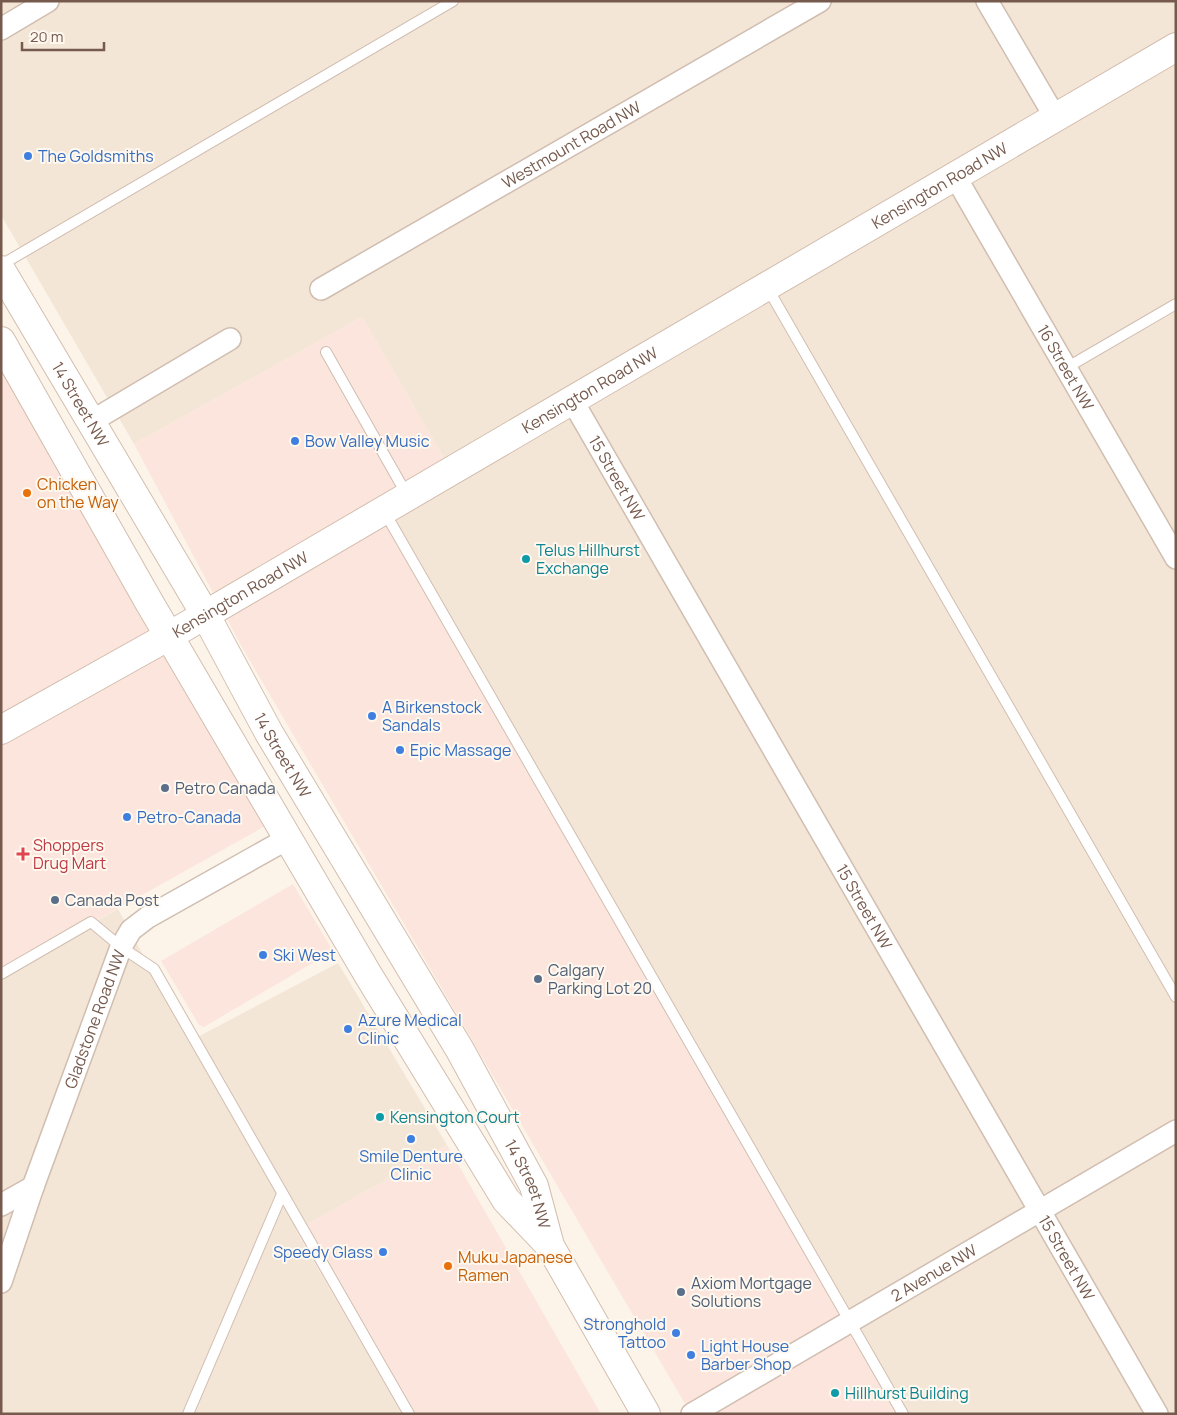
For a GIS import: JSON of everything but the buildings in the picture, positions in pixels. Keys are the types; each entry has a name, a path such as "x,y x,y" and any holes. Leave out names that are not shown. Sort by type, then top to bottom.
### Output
{"main road":[{"name":"Kensington Road NW","path":"4,723 169,636 1176,48"},
{"name":"14 Street NW","path":"1,270 206,614 269,733 460,1050 534,1186 550,1246"},
{"name":"14 Street NW","path":"1,341 287,839 506,1200 550,1246 646,1414"}],"street":[{"path":"1,29 48,1"},
{"name":"Westmount Road NW","path":"322,289 820,1"},
{"path":"987,1 1055,118"},
{"name":"16 Street NW","path":"955,176 1176,558"},
{"path":"92,421 230,339"},
{"name":"15 Street NW","path":"572,400 1157,1414"},
{"name":"Gladstone Road NW","path":"1,1282 33,1187 121,947 131,930 148,917 287,839"},
{"name":"2 Avenue NW","path":"692,1414 1176,1131"},
{"path":"1,1205 33,1187"}],"lane":[{"path":"1,265 453,1"},
{"path":"766,286 1176,997"},
{"path":"1066,368 1176,304"},
{"path":"326,352 408,496"},
{"path":"383,510 903,1414"},
{"path":"1,974 91,922 121,947 154,968 410,1414"},
{"path":"188,1414 282,1194"}],"shaded area":[{"path":"1,1 1176,1 1176,1414 899,1414 830,1299 386,512 452,472 362,317 134,444 1,215"},
{"path":"362,317 452,472 386,512 830,1299 899,1414 691,1414 243,649 134,444"},
{"path":"1,366 267,825 1,974"},
{"path":"293,884 333,951 204,1027 199,1025 161,961"},
{"path":"118,909 190,1041 338,963 447,1145 296,1231 403,1414 1,1414 1,974"},
{"path":"447,1145 601,1414 403,1414 296,1231"}],"place":[{"name":"The Goldsmiths","path":"28,156"},
{"name":"Bow Valley Music","path":"295,441"},
{"name":"Chicken on the Way","path":"27,493"},
{"name":"Telus Hillhurst Exchange","path":"526,559"},
{"name":"A Birkenstock Sandals","path":"372,716"},
{"name":"Epic Massage","path":"400,750"},
{"name":"Petro Canada","path":"165,788"},
{"name":"Petro-Canada","path":"127,817"},
{"name":"Shoppers Drug Mart","path":"23,854"},
{"name":"Canada Post","path":"55,900"},
{"name":"Ski West","path":"263,955"},
{"name":"Calgary Parking Lot 20","path":"538,979"},
{"name":"Azure Medical Clinic","path":"348,1029"},
{"name":"Kensington Court","path":"380,1117"},
{"name":"Smile Denture Clinic","path":"411,1139"},
{"name":"Speedy Glass","path":"383,1252"},
{"name":"Muku Japanese Ramen","path":"448,1266"},
{"name":"Axiom Mortgage Solutions","path":"681,1292"},
{"name":"Stronghold Tattoo","path":"676,1333"},
{"name":"Light House Barber Shop","path":"691,1355"},
{"name":"Hillhurst Building","path":"835,1393"}]}
